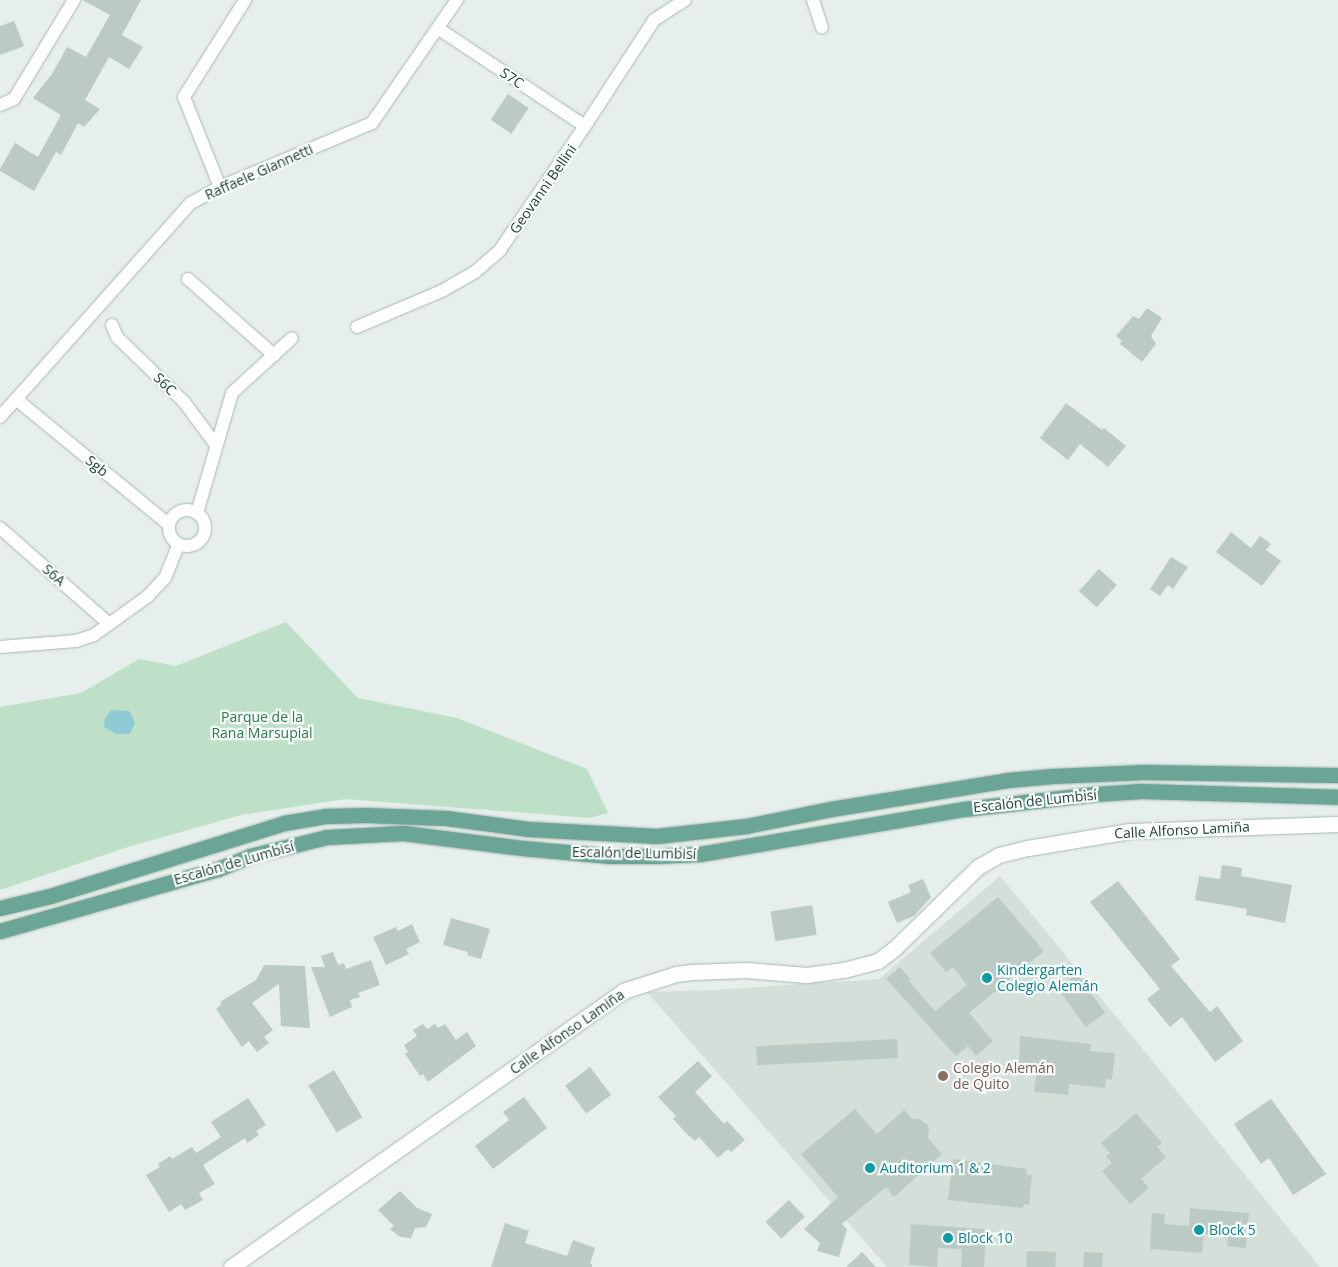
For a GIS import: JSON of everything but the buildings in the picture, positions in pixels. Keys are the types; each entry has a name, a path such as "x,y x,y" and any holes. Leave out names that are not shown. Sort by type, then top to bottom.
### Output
{"main road":[{"name":"Escalón de Lumbisí","path":"0,908 50,896 284,823 326,816 436,818 528,829 657,836 746,826 831,809 1008,780 1144,772 1338,775"},
{"name":"Escalón de Lumbisí","path":"0,931 218,869 250,856 327,837 367,833 403,833 522,848 611,856 655,856 700,854 964,808 1096,794 1142,792 1338,797"}],"street":[{"path":"0,105 14,99 74,0"},
{"path":"220,187 184,97 245,0"},
{"name":"Raffaele Giannetti","path":"0,417 191,203 220,187 372,123 439,29 457,0"},
{"name":"Geovanni Bellini","path":"356,327 442,291 475,272 500,250 585,126 654,20 685,0"},
{"path":"813,0 822,28"},
{"name":"S7C","path":"439,29 585,126"},
{"path":"188,279 274,355"},
{"name":"S6C","path":"112,325 117,337 184,402 216,445"},
{"path":"197,513 232,393 292,338"},
{"name":"Sgb","path":"16,399 168,524"},
{"path":"186,510 197,513 204,523 204,535 196,544 190,547 178,545 170,536 168,524 170,519 180,511 186,510"},
{"name":"S6A","path":"0,528 108,623"},
{"path":"0,647 76,640 94,634 148,596 165,578 178,545"},
{"name":"Calle Alfonso Lamiña","path":"231,1267 622,991 676,974 692,972 746,970 807,975 864,966 878,961 896,948 978,867 1000,856 1028,848 1130,831 1338,824"}],"shaded area":[{"name":"Colegio Alemán de Quito","path":"1000,876 1320,1267 887,1267 647,992 715,990 879,979"}],"green space":[{"name":"Parque de la Rana Marsupial","path":"286,622 358,698 457,718 587,769 608,813 590,818 346,799 241,815 128,847 0,890 0,707 81,693 139,659 176,666"}],"water":[{"path":"111,710 129,711 135,723 130,734 116,734 104,727 105,719"}],"place":[{"name":"Kindergarten Colegio Alemán","path":"987,978"},
{"name":"Colegio Alemán de Quito","path":"943,1076"},
{"name":"Auditorium 1 & 2","path":"870,1168"},
{"name":"Block 5","path":"1199,1230"},
{"name":"Block 10","path":"948,1238"}]}
